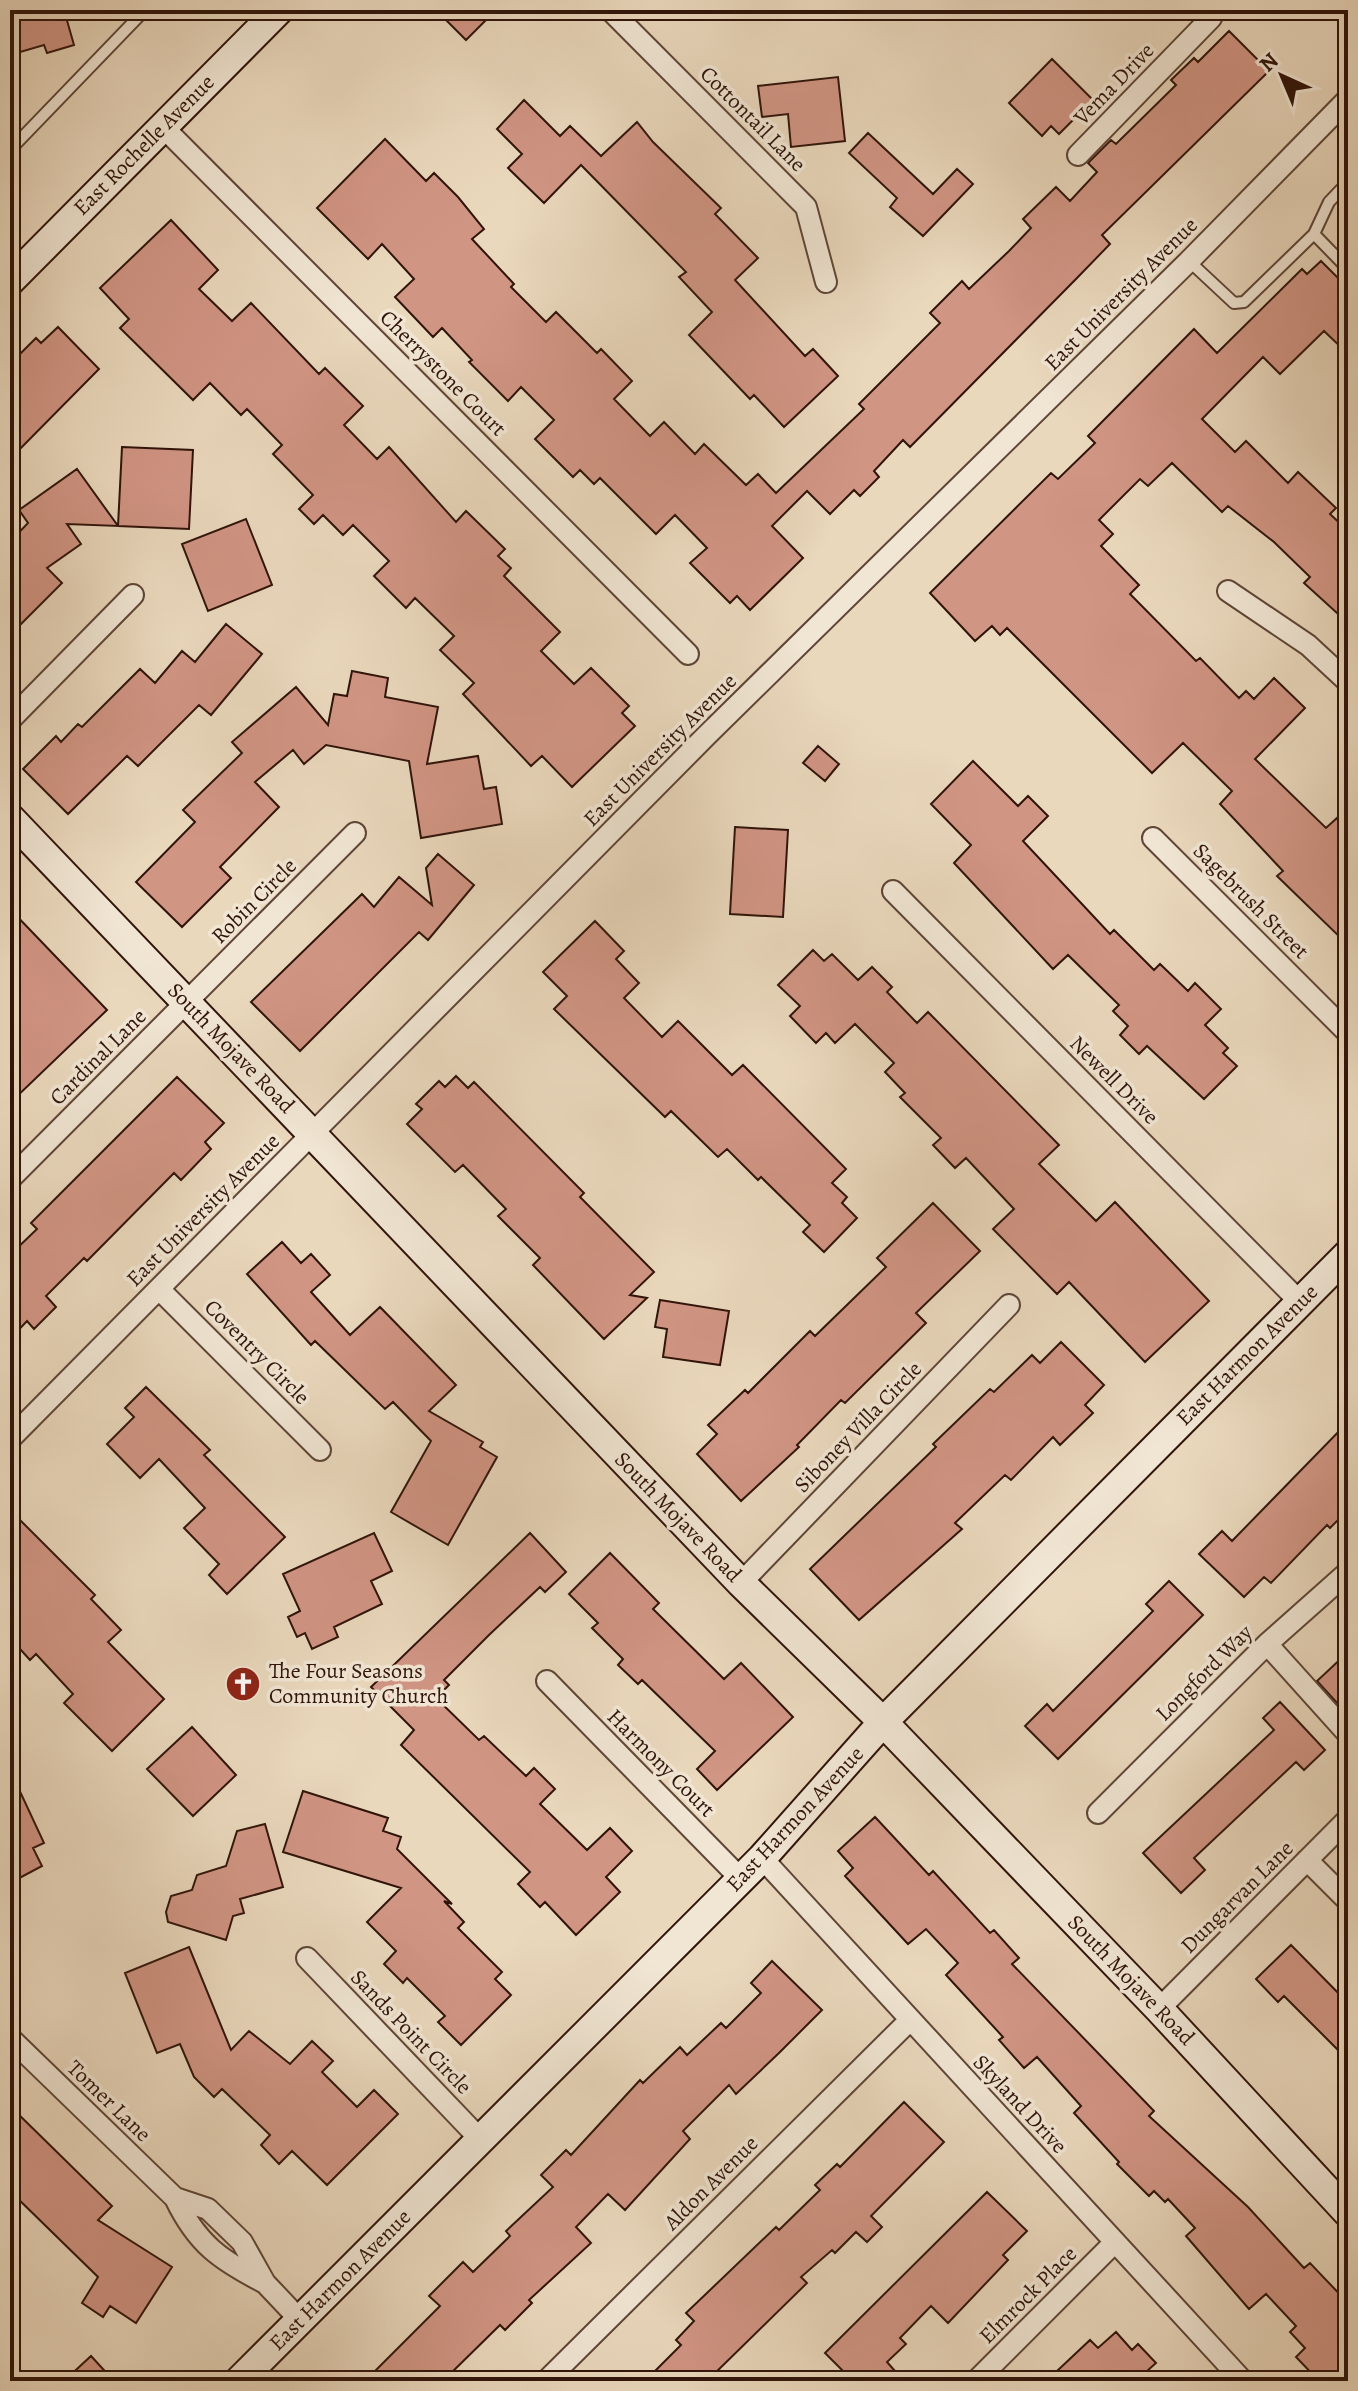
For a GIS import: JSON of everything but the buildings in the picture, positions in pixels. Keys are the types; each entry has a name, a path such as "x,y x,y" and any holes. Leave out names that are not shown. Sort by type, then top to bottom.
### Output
{"street":[{"name":"East Rochelle Avenue","path":"10,281 279,10"},
{"name":"Cottontail Lane","path":"610,10 806,207 826,282"},
{"name":"Vema Drive","path":"1078,155 1211,18 1214,10"},
{"name":"East University Avenue","path":"10,1439 707,735 1189,261 1348,99"},
{"name":"Cherrystone Court","path":"163,127 688,654"},
{"path":"1228,591 1308,645 1348,682"},
{"path":"10,720 133,595"},
{"name":"South Mojave Road","path":"10,818 741,1583 883,1722 1159,2009 1348,2213"},
{"name":"Robin Circle","path":"186,1003 355,833"},
{"name":"Sagebrush Street","path":"1153,838 1348,1033"},
{"name":"Newell Drive","path":"893,891 1300,1302"},
{"name":"Cardinal Lane","path":"10,1179 186,1003"},
{"name":"East Harmon Avenue","path":"239,2381 762,1858 883,1722 1348,1254"},
{"name":"Coventry Circle","path":"159,1289 320,1450"},
{"name":"Siboney Villa Circle","path":"741,1583 1009,1305"},
{"name":"Longford Way","path":"1098,1813 1267,1644 1348,1572"},
{"path":"1267,1644 1348,1734"},
{"name":"Harmony Court","path":"547,1681 741,1879"},
{"name":"Dungarvan Lane","path":"1159,2009 1348,1819"},
{"name":"Skyland Drive","path":"762,1858 1243,2381"},
{"path":"1307,1860 1348,1901"},
{"name":"Sands Point Circle","path":"307,1958 480,2139"},
{"name":"Aldon Avenue","path":"546,2381 910,2020"},
{"name":"Tomer Lane","path":"10,2038 175,2198 189,2228 222,2262 265,2283 300,2320"},
{"name":"Elmrock Place","path":"976,2381 1115,2242"}],"lane":[{"path":"10,150 145,10"},
{"path":"1189,261 1234,303 1244,302 1314,234 1329,202 1348,182"},
{"path":"1314,234 1348,269"}],"place":[{"name":"The Four Seasons Community Church","path":"243,1684"}]}
